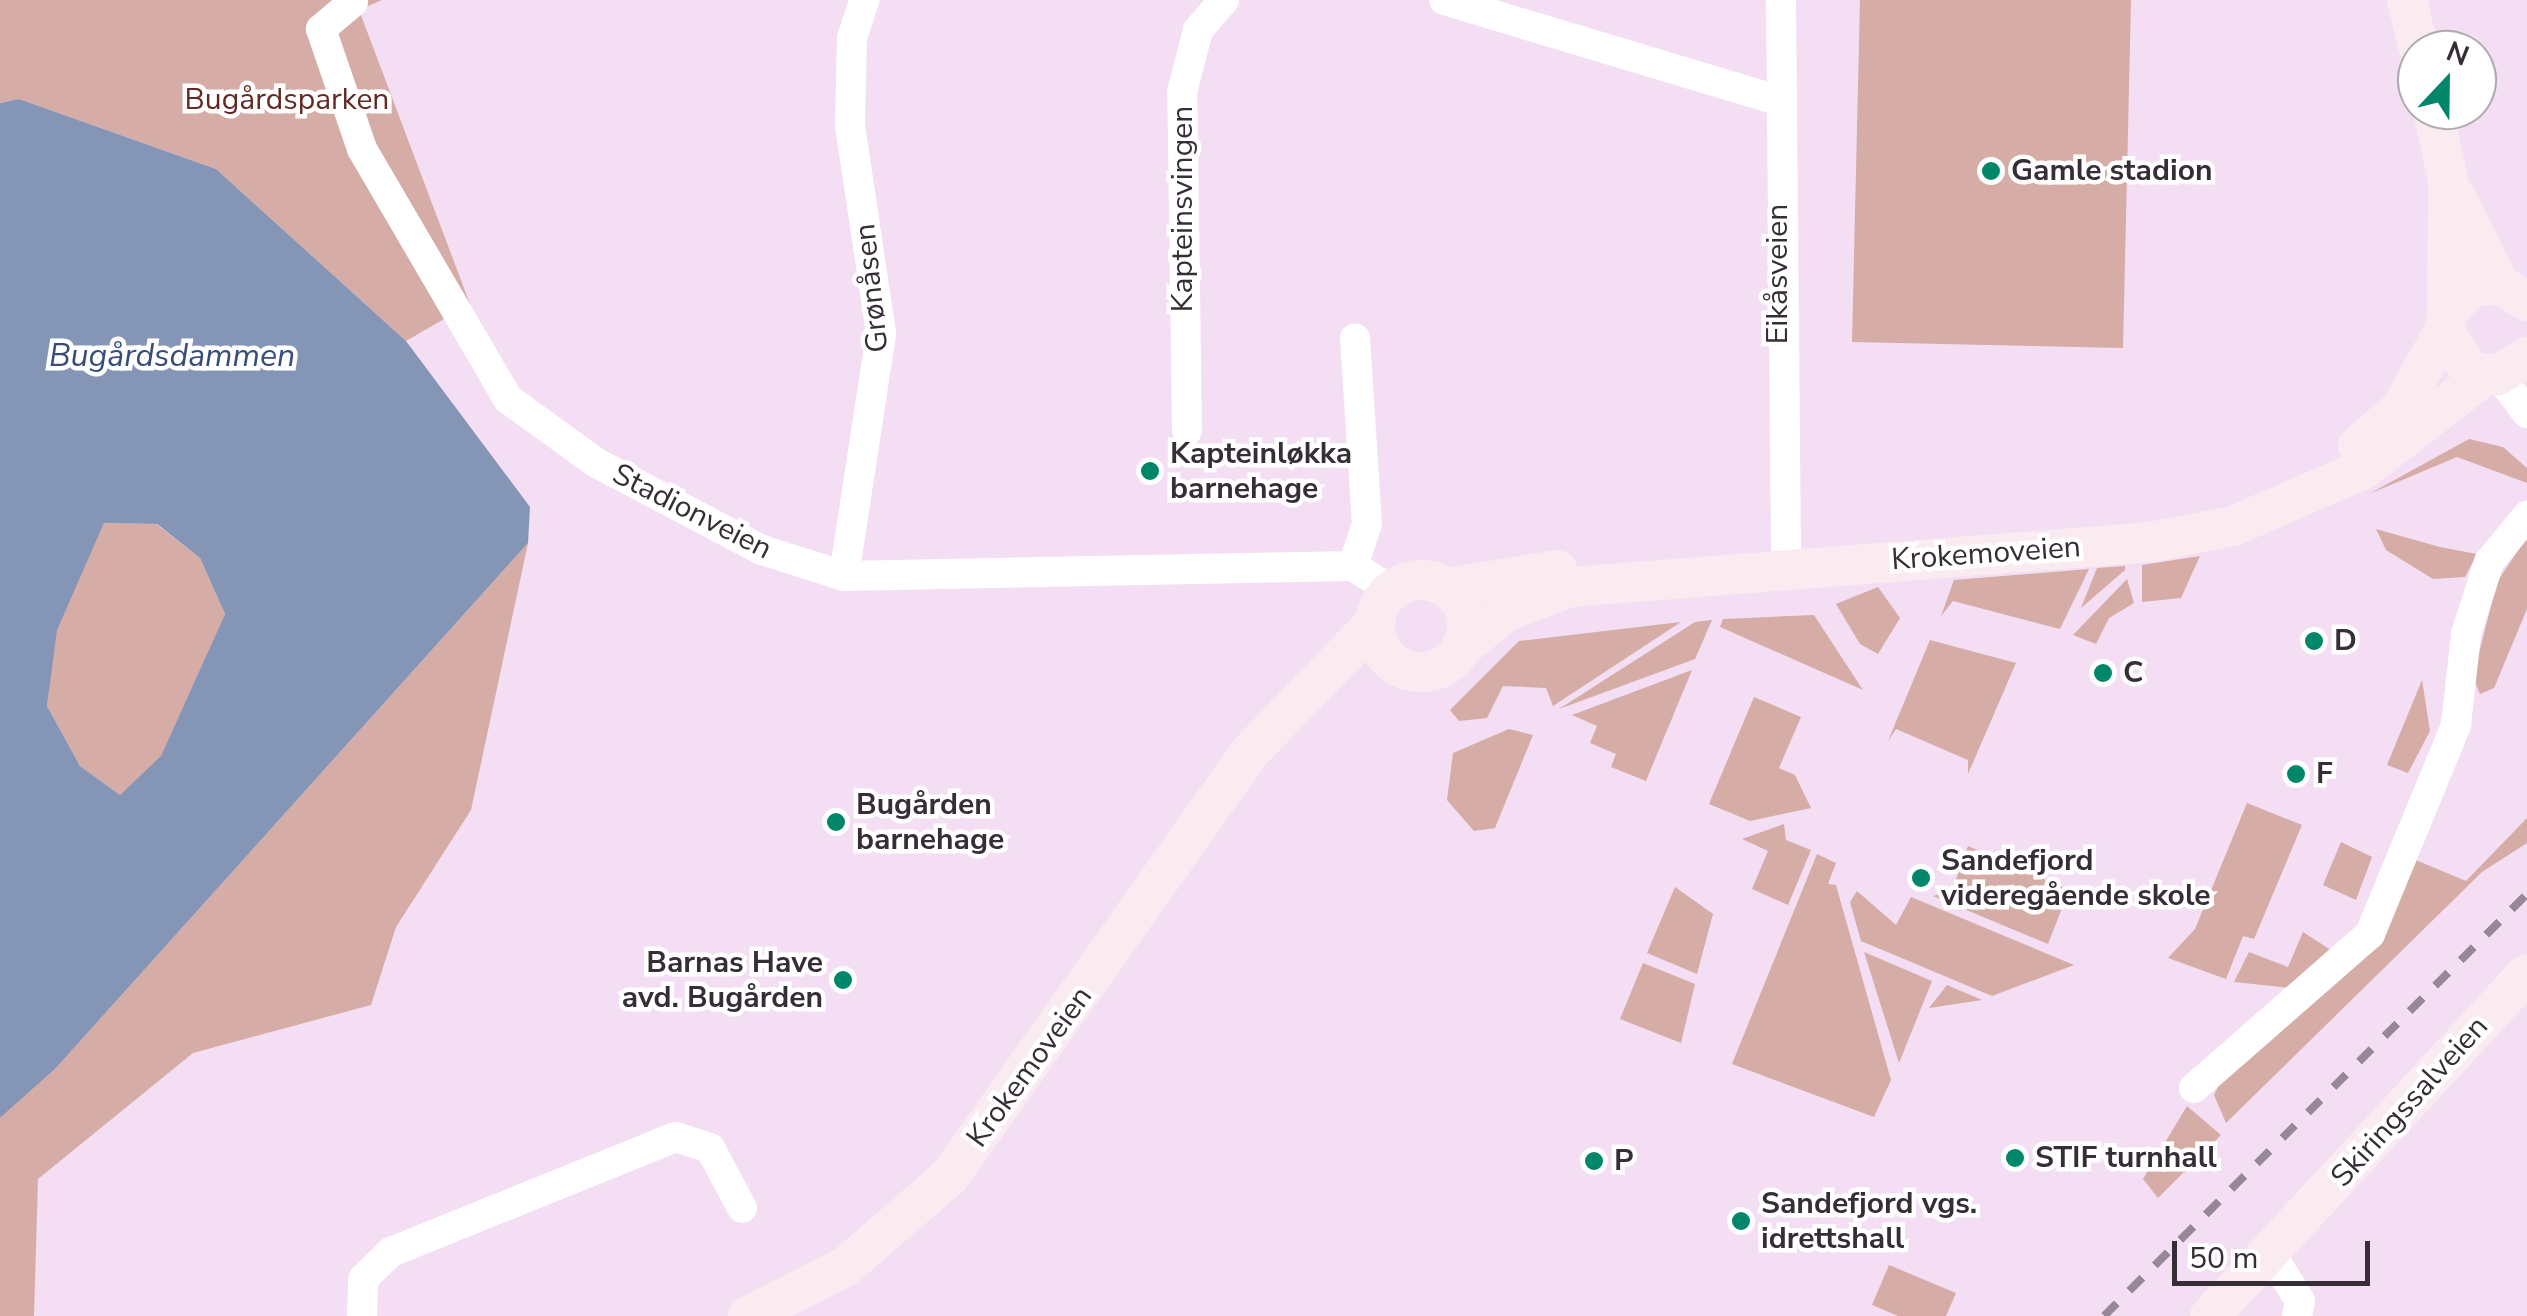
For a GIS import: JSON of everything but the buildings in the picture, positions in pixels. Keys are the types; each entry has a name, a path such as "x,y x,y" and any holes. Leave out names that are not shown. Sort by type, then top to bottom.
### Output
{"main road":[{"path":"2407,0 2415,30"},
{"path":"2437,130 2448,180 2445,322 2459,364 2503,369"},
{"path":"2448,180 2514,286"},
{"path":"2445,322 2472,287 2514,286"},
{"name":"Krokemoveien","path":"748,1316 868,1251 949,1177 1250,752 1383,607 1418,580 1447,588 1613,560 2130,524 2228,506 2283,487 2380,432 2445,322"},
{"name":"Krokemoveien","path":"1250,752 1351,682 1442,666 1506,610 1571,587 2150,542 2233,526 2364,469 2503,369"},
{"path":"1447,588 1464,612 1460,649"},
{"path":"1383,607 1389,659 1415,671"},
{"name":"Skiringssalveien","path":"2210,1316 2527,974"}],"street":[{"name":"Grønåsen","path":"844,576 882,333 850,125 852,38 864,0"},
{"name":"Kapteinsvingen","path":"1187,430 1182,92 1198,30 1224,0"},
{"path":"1444,0 1778,100"},
{"name":"Eikåsveien","path":"1782,0 1778,100 1786,548"},
{"name":"Stadionveien","path":"353,2 321,28 362,149 508,398 550,434 762,550 844,576 1353,566"},
{"path":"1355,338 1367,524 1353,566 1383,607"},
{"path":"2503,369 2527,413"},
{"path":"2194,1088 2370,934 2456,725 2466,634 2489,562 2527,516"},
{"path":"362,1316 363,1279 390,1252 676,1136 710,1148 742,1208"},
{"path":"2271,1254 2300,1301 2297,1316"}],"green space":[{"name":"Bugårdsparken","path":"0,0 382,0 359,10 470,304 406,341 216,169 19,99 0,103"},
{"name":"Gamle stadion","path":"1860,0 2131,0 2123,348 1852,342"},
{"path":"2469,439 2503,447 2527,468 2527,483 2457,457 2369,494"},
{"path":"104,523 156,524 200,558 225,614 161,757 120,795 80,766 47,706 56,630"},
{"path":"2376,529 2477,554 2465,577 2433,579 2386,550"},
{"path":"2527,537 2527,609 2494,688 2480,694 2473,677 2497,582"},
{"path":"528,543 471,810 396,927 371,1005 193,1053 38,1179 34,1316 0,1316 0,1118 55,1069"},
{"path":"2200,556 2181,598 2142,602 2142,565"},
{"path":"2125,566 2125,570 2081,608 2097,568"},
{"path":"2089,569 2060,629 1953,601 1941,616 1954,580"},
{"path":"2127,579 2134,603 2109,618 2096,644 2073,635"},
{"path":"1878,587 1900,618 1878,654 1860,644 1836,604"},
{"path":"1814,615 1863,690 1720,627 1723,619"},
{"path":"1712,620 1695,659 1559,709 1695,622"},
{"path":"1681,622 1553,706 1546,688 1503,686 1487,718 1459,721 1450,710 1519,641"},
{"path":"1930,640 2016,663 1968,774 1968,760 1896,729 1888,741"},
{"path":"1692,670 1646,781 1611,767 1616,754 1590,743 1597,726 1572,715"},
{"path":"2422,680 2430,731 2408,773 2387,765"},
{"path":"1754,697 1801,717 1779,768 1795,775 1811,808 1750,821 1709,804"},
{"path":"1509,729 1533,735 1495,828 1474,831 1447,800 1453,753"},
{"path":"2247,803 2302,825 2254,939 2243,936 2226,979 2168,958 2195,929"},
{"path":"2527,818 2527,843 2482,872 2226,1123 2214,1095 2220,1083 2278,1028 2411,858 2466,881"},
{"path":"1784,824 1786,840 1811,850 1788,905 1752,889 1768,851 1742,839"},
{"path":"2341,842 2372,857 2356,900 2323,885"},
{"path":"1968,846 2069,890 2048,944 1933,896 1952,890"},
{"path":"1817,854 1836,863 1828,884 1836,885 1891,1080 1874,1117 1732,1064"},
{"path":"1675,887 1713,914 1697,974 1647,953"},
{"path":"1857,891 1896,925 1911,897 2074,965 1992,996 1861,941 1850,902"},
{"path":"2303,932 2337,954 2291,988 2234,982 2249,952 2288,967"},
{"path":"1864,952 1932,981 1899,1063"},
{"path":"1643,963 1695,984 1681,1043 1620,1019"},
{"path":"1947,985 1982,1000 1929,1008"},
{"path":"2187,1106 2221,1135 2158,1198 2143,1179"},
{"path":"1889,1265 1956,1293 1946,1316 1898,1316 1872,1305"}],"water":[{"name":"Bugårdsdammen","path":"19,99 216,169 406,341 530,507 528,543 55,1069 0,1118 0,103","holes":["104,523 157,524 200,558 225,614 161,756 120,795 80,766 47,706 57,630"]}],"railway":[{"path":"2104,1316 2527,894"}],"place":[{"name":"Gamle stadion","path":"1991,171"},
{"name":"Kapteinløkka barnehage","path":"1150,471"},
{"name":"D","path":"2314,641"},
{"name":"C","path":"2103,673"},
{"name":"F","path":"2296,774"},
{"name":"Bugården barnehage","path":"836,822"},
{"name":"Sandefjord videregående skole","path":"1921,878"},
{"name":"Barnas Have avd. Bugården","path":"843,980"},
{"name":"STIF turnhall","path":"2015,1158"},
{"name":"P","path":"1594,1161"},
{"name":"Sandefjord vgs. idrettshall","path":"1741,1221"}]}
